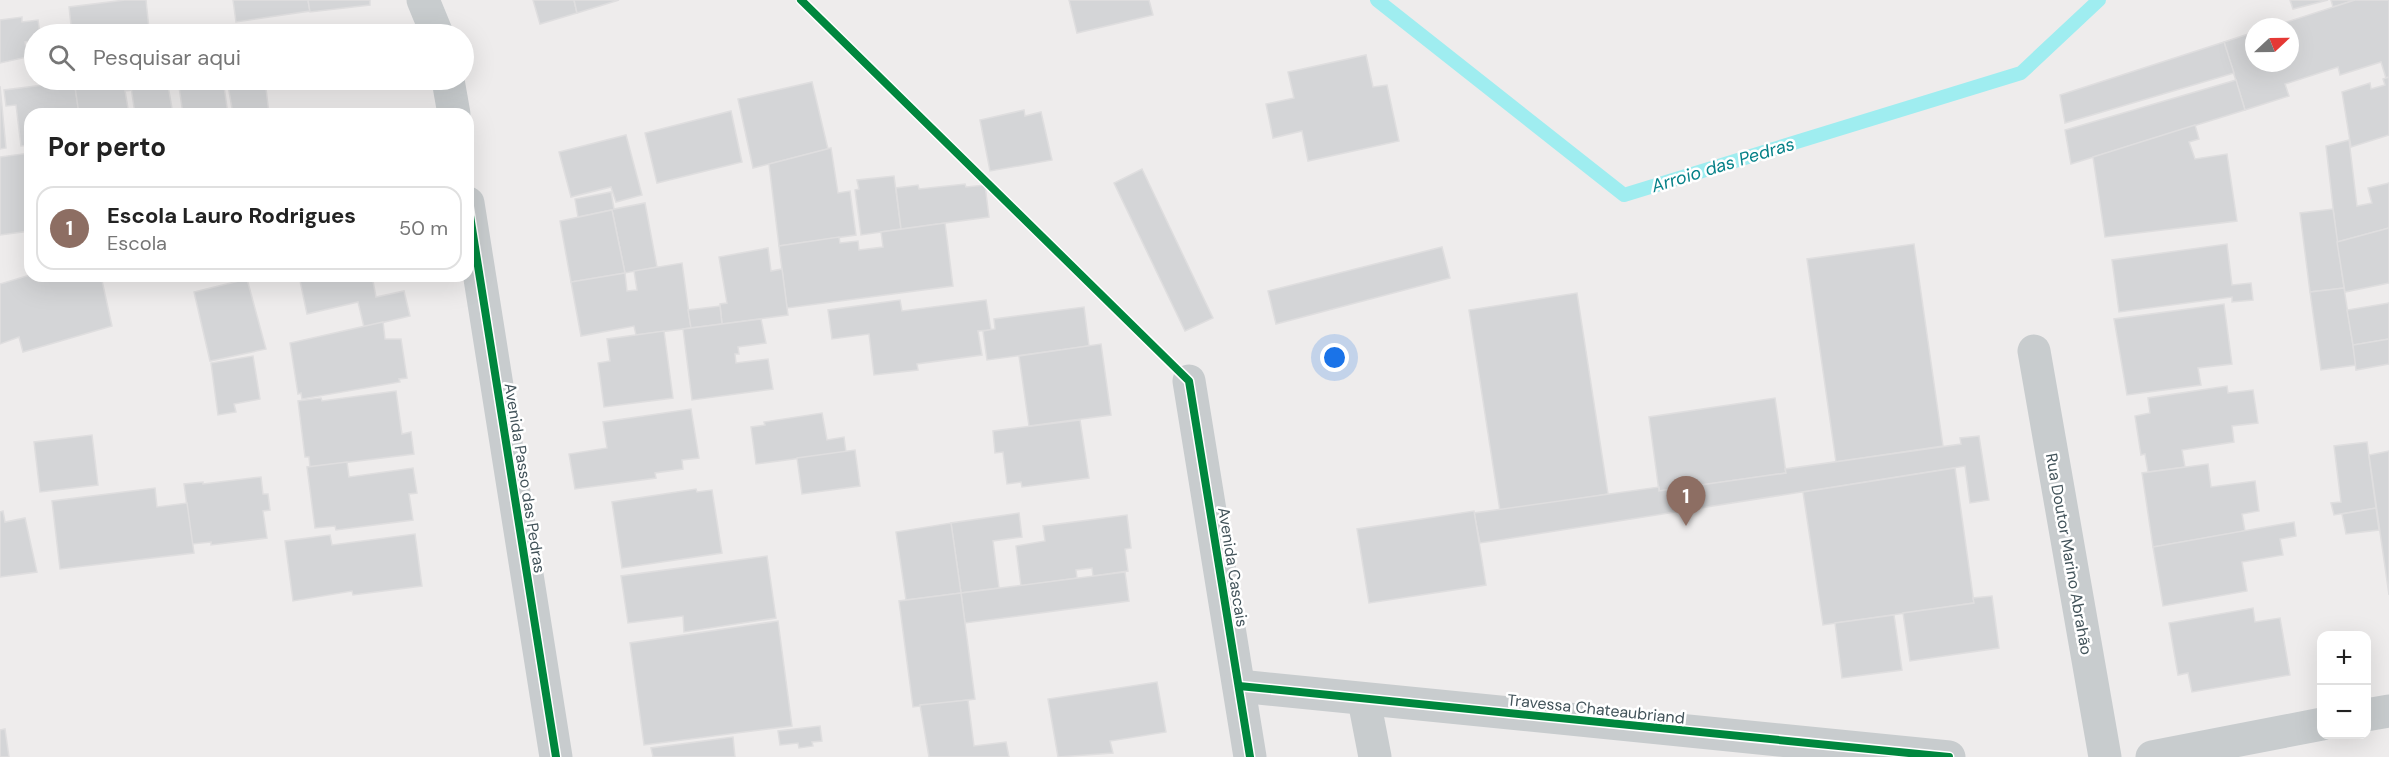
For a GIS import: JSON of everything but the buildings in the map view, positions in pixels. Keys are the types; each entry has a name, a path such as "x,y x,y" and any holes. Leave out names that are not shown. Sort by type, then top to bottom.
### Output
{"street":[{"path":"423,0 433,24"},
{"path":"450,90 453,108"},
{"name":"Avenida Passo das Pedras","path":"474,240 556,757"},
{"name":"Rua Doutor Marino Abrahão","path":"2034,351 2105,757"},
{"name":"Avenida Cascais","path":"1189,381 1250,757"},
{"name":"Travessa Chateaubriand","path":"1239,686 1949,757"},
{"path":"1364,700 1375,757"},
{"path":"2371,715 2389,711"},
{"path":"2152,757 2317,725"}],"waterway":[{"name":"Arroio das Pedras","path":"1377,0 1624,195 2021,73 2099,0"}],"cycle path":[{"path":"801,0 1189,381 1250,757"},
{"path":"474,241 556,757"},
{"path":"1239,686 1949,757"}],"place":[{"name":"Escola Lauro Rodrigues","path":"1686,526"}]}
